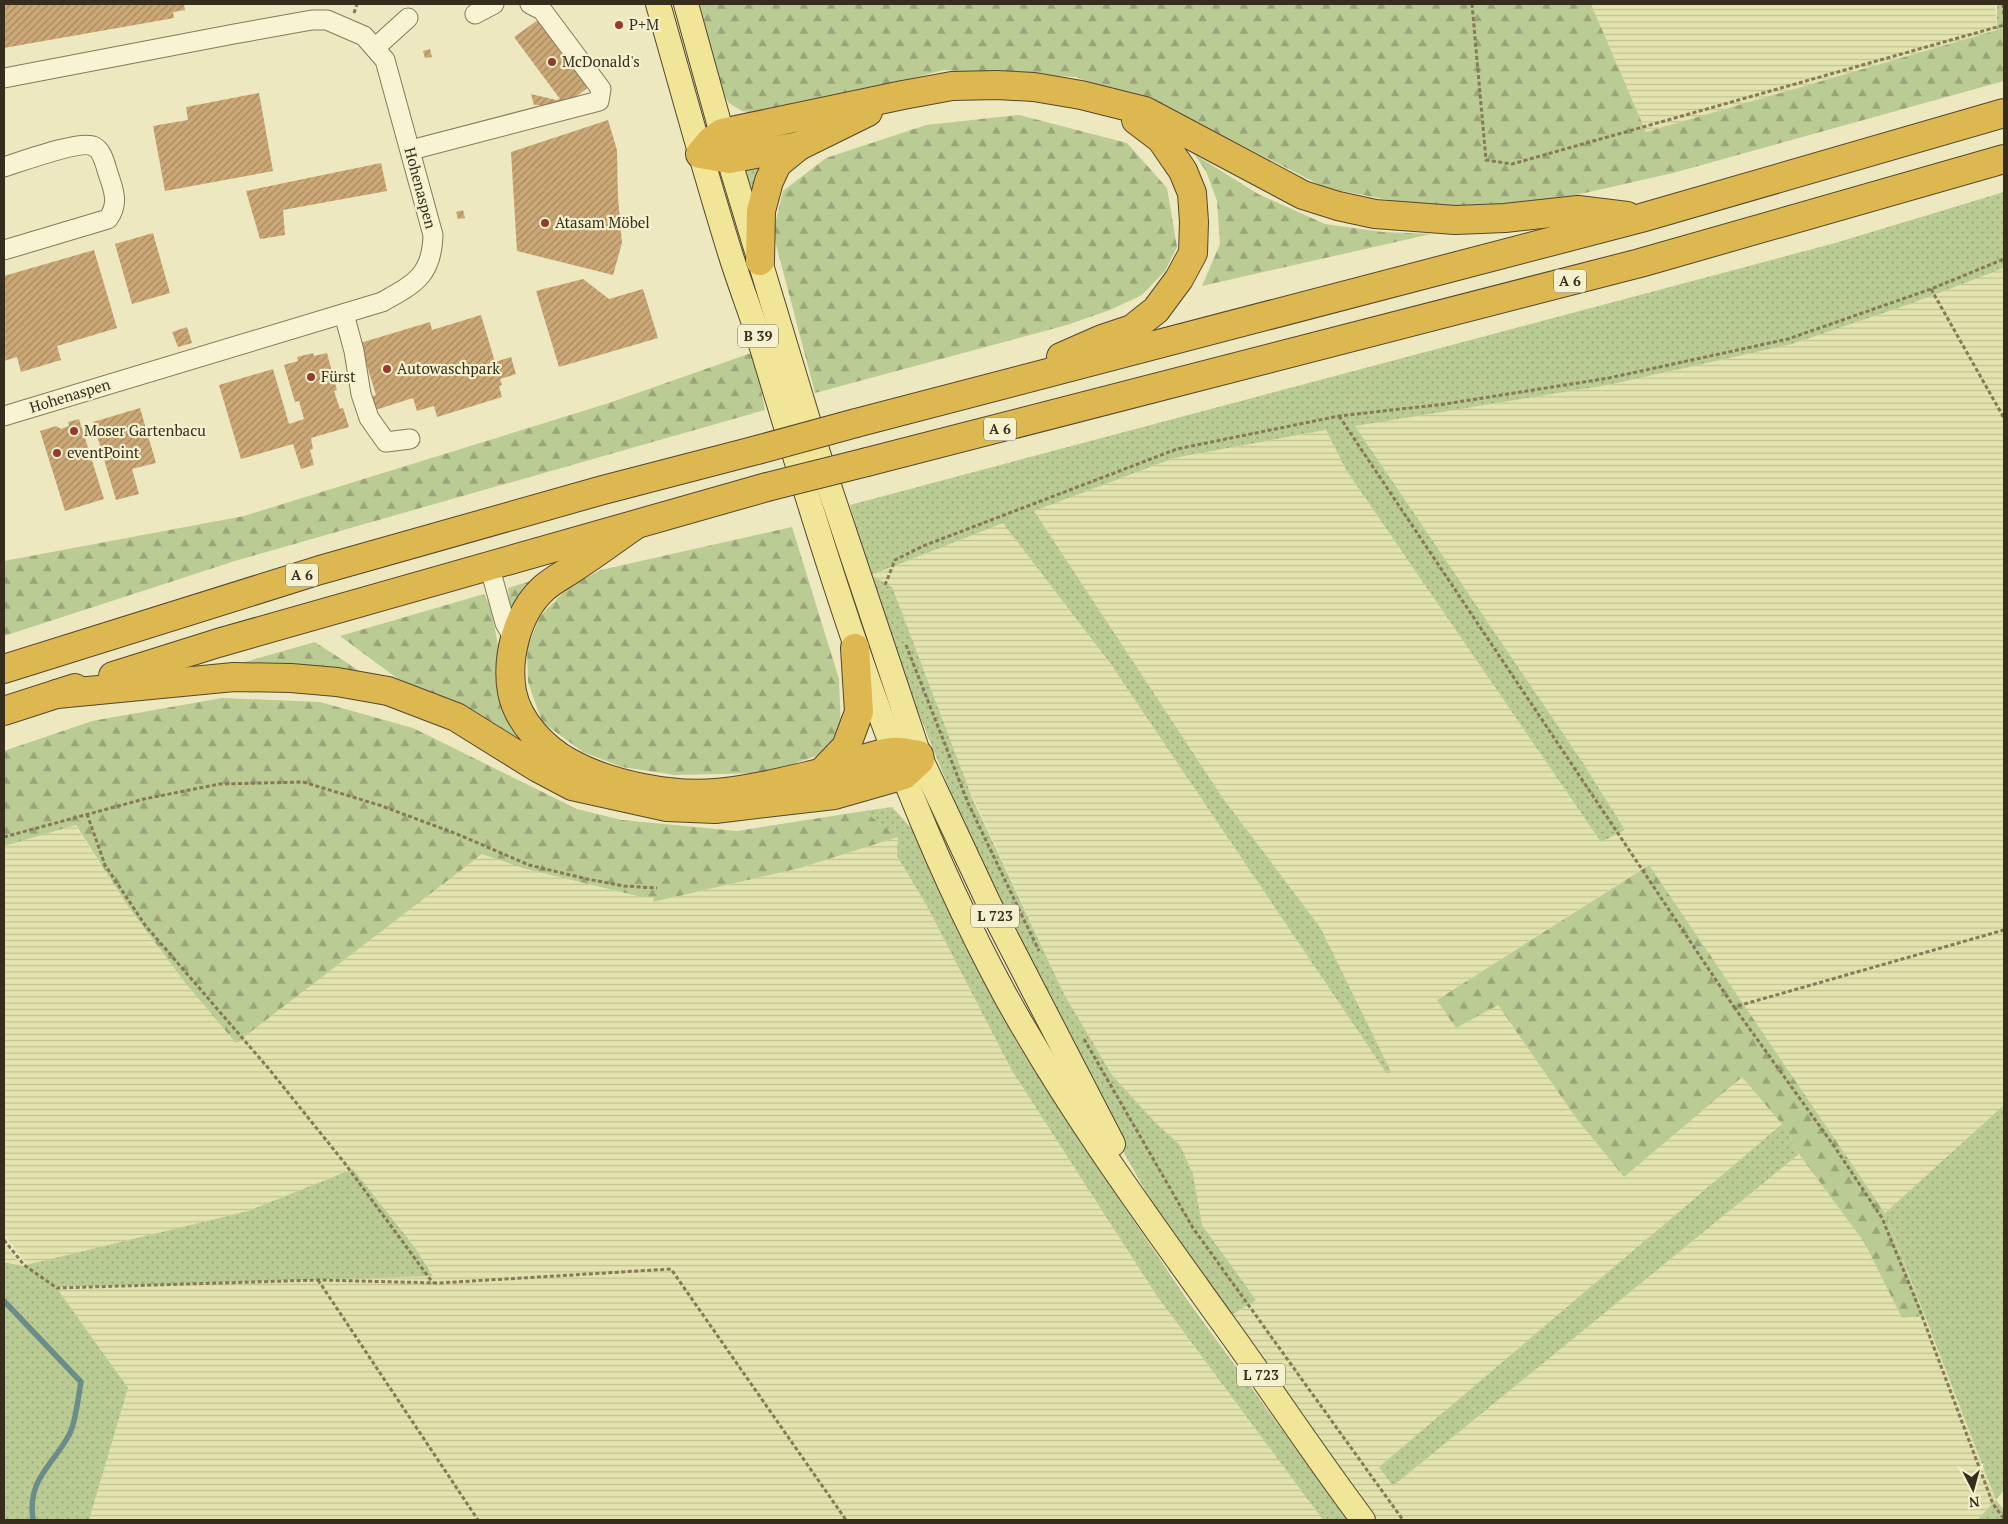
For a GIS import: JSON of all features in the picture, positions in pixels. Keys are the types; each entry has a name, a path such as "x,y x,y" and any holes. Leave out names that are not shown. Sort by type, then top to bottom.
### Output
{"highway":[{"path":"700,154 711,141 722,133 903,95 952,86 997,85 1034,87 1080,95 1145,112 1303,195 1338,206 1375,214 1455,220 1505,218 1578,210 1641,218"},
{"path":"760,261 760,211 769,181 777,164 799,146 903,95"},
{"path":"982,391 1102,339 1132,329 1156,310 1179,280 1193,253 1194,222 1192,193 1183,171 1161,139 1115,104"},
{"name":"A 6","path":"4,669 320,570 603,490 1641,218 2004,113"},
{"path":"700,154 729,159 799,146"},
{"name":"A 6","path":"4,711 218,643 767,487 1640,263 2004,159"},
{"path":"634,526 543,589 528,609 514,639 510,666 512,693 522,720 560,757 578,768 619,782 648,789 715,794 759,787 822,772 864,758 905,761"},
{"path":"822,772 846,747 859,712 855,648"},
{"path":"57,694 234,677 291,678 337,682 388,692 456,717 538,768 572,786 667,807 715,809 789,802 834,795 905,761"}],"main road":[{"name":"B 39","path":"658,4 733,263 765,355 813,519 855,648"},
{"name":"B 39","path":"686,4 729,159 818,453 906,715"},
{"name":"L 723","path":"855,648 905,761 930,841 1004,993 1042,1059 1082,1122 1157,1230 1363,1520"},
{"name":"L 723","path":"905,761 906,715"}],"street":[{"path":"475,14 494,4"},
{"path":"411,150 599,101 601,90 542,10 530,4"},
{"path":"375,48 408,18"},
{"name":"Hohenaspen","path":"4,78 312,20 327,20 364,36 385,60 431,226 433,244 431,257 424,273 409,287 382,302 4,416"},
{"path":"4,167 80,144 93,146 100,152 116,197 114,211 108,219 4,250"},
{"path":"344,314 354,351 361,394 369,418 386,442 410,439"},
{"path":"489,565 504,623 514,639"}],"path":[{"path":"1472,4 1486,160 1512,164 2004,24"},
{"path":"2003,4 2004,17"},
{"path":"887,592 885,583 896,560 923,546 1177,449 1339,416 1445,404 1609,378 1788,339 1931,289 2004,259"},
{"path":"1931,289 2004,418"},
{"path":"1339,416 1734,1007 1834,1146 1882,1218 1919,1308 1993,1504 2004,1519"},
{"path":"902,637 921,680 968,803 1041,956"},
{"path":"4,837 144,799 220,784 303,782 379,805 457,834 529,865 587,880 624,886 657,888"},
{"path":"87,814 105,864 145,925 269,1069 330,1145 433,1283"},
{"path":"1734,1007 2004,930"},
{"path":"1082,1035 1193,1228 1403,1520"},
{"path":"4,1240 24,1265 57,1288 318,1280 433,1283 671,1269 846,1520"},
{"path":"318,1280 478,1520"}],"green space":[{"path":"696,4 1591,4 1646,132 2004,28 2004,81 1673,173 1567,197 1482,207 1400,202 1326,188 1210,129 1076,77 944,70 799,107 760,114 742,111 729,103 717,83"},
{"path":"1591,4 1995,4 1997,30 1646,132"},
{"path":"1997,4 2004,4 2004,28 1997,30"},
{"path":"1019,115 1127,143 1167,188 1177,247 1165,271 1142,295 1110,310 1067,325 815,393 773,233 783,191 826,158 926,125"},
{"path":"1194,154 1258,194 1325,224 1383,232 1431,234 1202,286 1220,244 1217,201 1206,171"},
{"path":"770,162 753,202 741,169"},
{"path":"2004,192 2004,268 1910,304 1792,344 1608,385 1355,426 1583,763 1625,830 1601,842 1346,470 1326,430 1174,458 1034,511 1222,797 1320,927 1391,1072 1387,1074 1110,663 1003,523 871,575 892,587 973,800 1064,994 1112,1075 1156,1123 1180,1145 1193,1174 1202,1225 1256,1300 1230,1316 1154,1206 1110,1128 991,892 919,714 876,598 850,505 1835,243"},
{"path":"2004,268 2004,1105 1885,1213 1648,865 1437,1000 1498,1005 1576,1118 1624,1177 1742,1077 1782,1124 1379,1467 1393,1486 1799,1154 1864,1242 1902,1318 1924,1316 1996,1500 1977,1520 1377,1520 1303,1422 1230,1316 1256,1300 1202,1225 1193,1174 1180,1145 1156,1123 1112,1075 1064,994 870,575 1003,522 1110,663 1387,1074 1320,927 1222,797 1033,511 1174,458 1326,430 1346,470 1601,842 1625,830 1583,763 1354,425 1608,385 1792,344 1910,304"},
{"path":"754,352 765,410 238,560 4,636 4,561 244,516 609,403"},
{"path":"792,527 839,679 841,730 819,755 766,773 675,775 622,767 583,752 542,722 528,682 527,648 540,616 570,586 601,570"},
{"path":"537,579 511,618 508,588"},
{"path":"484,594 491,608 500,656 546,760 417,693 340,636"},
{"path":"315,642 364,674 220,669"},
{"path":"222,698 320,702 413,728 577,809 622,820 737,831 864,811 898,837 800,868 653,902 654,897 642,897 522,868 482,854 236,1043 187,985 127,905 76,825 4,846 4,751 92,721"},
{"path":"892,807 912,829 965,946 1019,1046 1074,1132 1188,1301 1348,1520 1323,1520 1157,1296 1011,1069 927,906 897,856 898,837 864,811"},
{"path":"75,825 127,905 187,985 236,1042 482,854 522,868 642,897 654,897 653,902 800,868 898,837 897,856 927,906 1011,1069 1157,1296 1323,1520 89,1520 128,1388 56,1287 433,1275 416,1249 353,1169 248,1211 28,1265 4,1234 4,846"},
{"path":"1649,865 1885,1213 1924,1316 1902,1318 1864,1242 1799,1154 1782,1124 1742,1077 1624,1177 1576,1118 1498,1005 1456,1028 1437,1000"},
{"path":"2004,1105 2004,1490 1996,1500 1885,1213"},
{"path":"1782,1124 1799,1154 1393,1486 1379,1467"},
{"path":"353,1169 416,1249 433,1276 56,1287 128,1388 89,1520 4,1520 4,1262 22,1266 248,1211"},
{"path":"4,1244 22,1266 4,1262"},
{"path":"1996,1500 2004,1510 2004,1520 1977,1520"}],"building":[{"path":"4,4 184,4 185,10 173,12 174,18 4,48"},
{"name":"McDonald's","path":"538,20 590,86 565,105 534,105 531,94 556,100 560,99 514,37"},
{"path":"430,49 432,57 425,58 423,51"},
{"path":"259,93 273,171 165,191 153,126 188,120 186,107"},
{"path":"608,120 617,150 618,197 622,243 613,275 517,251 511,152"},
{"path":"381,163 387,191 283,210 285,235 260,239 246,191"},
{"path":"463,210 465,218 458,219 456,212"},
{"path":"153,233 170,293 132,304 115,244"},
{"path":"94,250 117,328 57,346 61,360 21,372 17,357 4,361 4,276"},
{"path":"583,279 609,299 643,289 658,338 559,367 536,291"},
{"path":"481,315 495,362 511,357 516,374 500,379 502,385 499,386 502,397 437,417 434,406 417,411 413,398 372,411 368,398 376,395 360,343 430,322 432,330"},
{"path":"187,327 192,343 178,347 172,332"},
{"path":"313,353 314,356 327,353 337,390 334,391 340,409 343,408 349,427 311,438 313,449 310,450 314,465 301,469 293,444 241,459 219,385 273,369 289,424 304,419 299,401 295,402 284,365 298,361 297,357"},
{"path":"140,408 156,463 132,469 139,494 116,500 93,422"},
{"path":"79,419 104,499 65,511 40,431 56,426 61,429 69,426 68,422"}],"waterway":[{"path":"4,1301 81,1382 75,1417 69,1435 37,1484 32,1506 33,1520"}],"place":[{"name":"P+M","path":"619,25"},
{"name":"McDonald's","path":"552,62"},
{"name":"Atasam Möbel","path":"545,223"},
{"name":"Autowaschpark","path":"387,369"},
{"name":"Fürst","path":"311,377"},
{"name":"Moser Gartenbacu","path":"74,431"},
{"name":"eventPoint","path":"57,453"}]}
